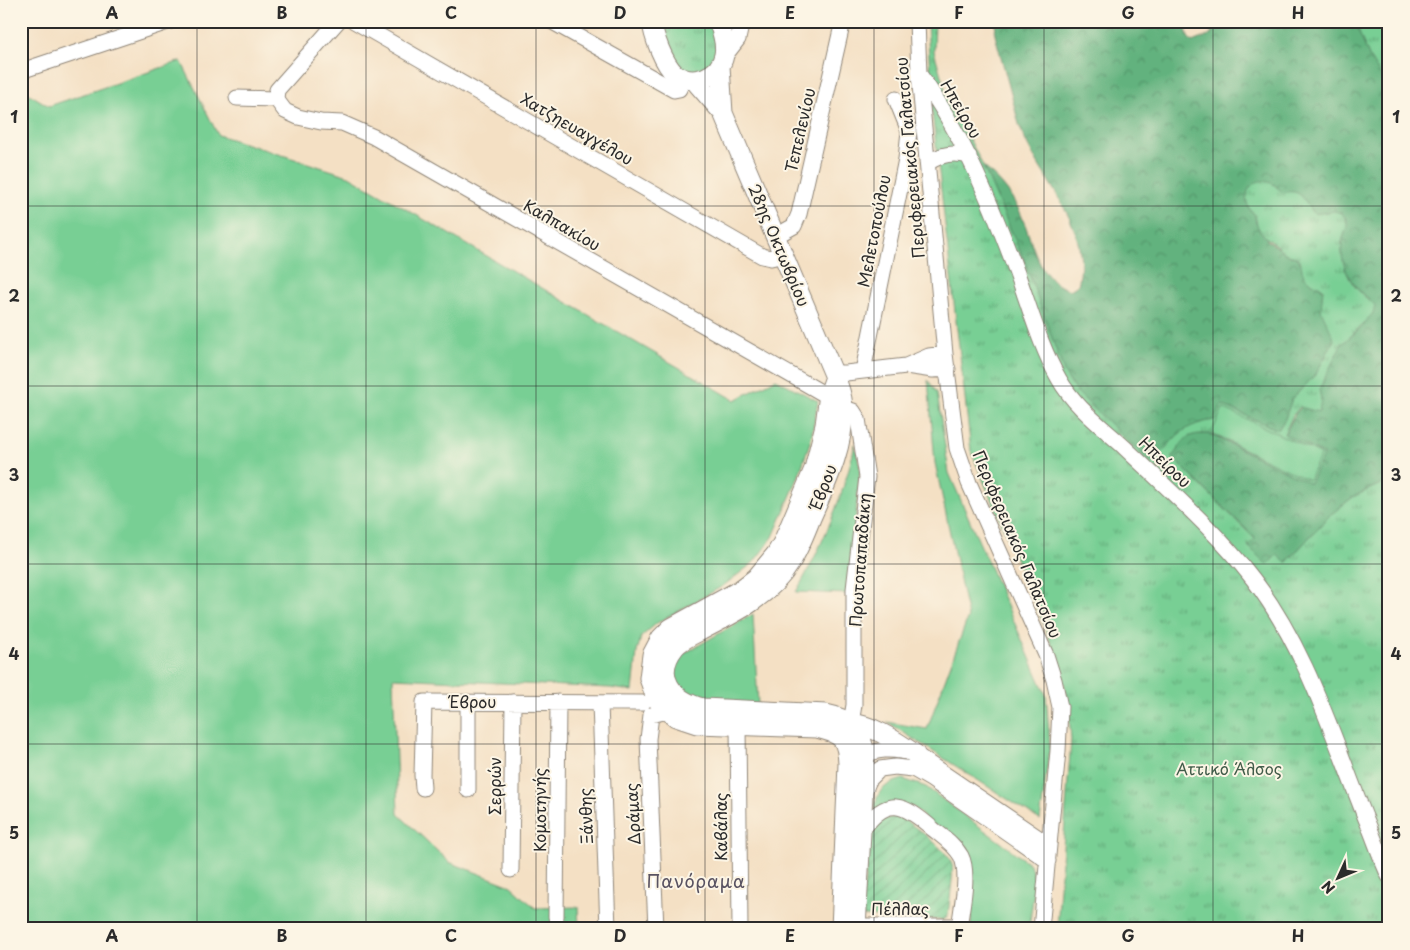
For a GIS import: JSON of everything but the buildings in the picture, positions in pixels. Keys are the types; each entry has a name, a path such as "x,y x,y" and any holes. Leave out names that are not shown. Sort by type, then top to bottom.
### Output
{"main road":[{"name":"28ης Οκτωβρίου","path":"652,21 659,47 668,66 675,74 689,79 723,113 836,379"},
{"name":"28ης Οκτωβρίου","path":"718,21 725,48 722,62 723,113"},
{"path":"689,79 707,77 722,62"},
{"name":"Έβρου","path":"836,379 841,392 843,408 839,440 830,475 790,564 778,579 753,601 678,644 668,660 666,670 668,685 674,695 692,706 703,708 817,712 839,716 851,723 877,730 915,754"},
{"name":"Έβρου","path":"836,379 819,454 808,484 776,554 756,578 740,590 677,625 661,638 650,662 649,672 650,684 656,698 654,709 697,724 817,728 832,731 843,739 846,744 848,764"},
{"path":"849,927 861,832 865,755 862,739 858,730 851,723"},
{"path":"848,764 849,927"}],"street":[{"path":"21,71 171,21"},
{"path":"236,98 276,99 277,90 338,21"},
{"name":"Χατζηευαγγέλου","path":"354,21 762,256 771,258 784,255"},
{"path":"551,21 674,90 680,89 689,79"},
{"path":"722,62 738,39 742,21"},
{"name":"Τεπελενίου","path":"776,236 794,226 799,214 843,21"},
{"name":"Περιφερειακός Γαλατσίου","path":"917,21 919,74 945,354 957,448 969,483 1046,655 1060,707 1058,751 1041,929"},
{"name":"Ηπείρου","path":"919,74 935,95 969,156 997,220 1045,348 1059,379 1078,404 1226,547 1258,586 1289,637 1312,682 1389,876"},
{"name":"Καλπακίου","path":"276,99 285,111 298,117 321,122 342,123 374,137 824,394 836,379"},
{"name":"Μελετοπούλου","path":"863,371 906,159 909,130 896,99"},
{"path":"928,163 943,155 960,154 969,156"},
{"path":"906,366 928,356 945,354"},
{"path":"836,379 863,371 906,366 933,370 948,369"},
{"name":"Πρωτοπαπαδάκη","path":"843,408 853,411 858,419 867,477 854,589 854,704 851,723"},
{"name":"Έβρου","path":"423,788 424,702 600,703 654,709 650,684"},
{"path":"468,702 468,790"},
{"name":"Σερρών","path":"512,870 513,702"},
{"name":"Κομοτηνής","path":"556,917 558,702"},
{"name":"Ξάνθης","path":"600,703 608,929"},
{"name":"Δράμας","path":"654,709 648,739 656,929"},
{"name":"Καβάλας","path":"738,725 740,929"},
{"path":"848,764 877,751 895,749 915,754 1049,845"},
{"path":"863,795 869,780 880,769 895,767 913,769 932,780 1048,861"},
{"path":"861,832 869,820 893,806 905,808 916,815 952,845 961,856 965,869 959,928"},
{"name":"Πέλλας","path":"849,927 959,928"}],"green space":[{"path":"656,21 712,21 720,49 702,74 678,70"},
{"name":"Αττικό Άλσος","path":"927,21 935,21 934,51 946,93 983,166 1025,263 1064,372 1074,389 1151,463 1184,430 1214,420 1222,405 1278,430 1285,419 1292,399 1316,374 1334,340 1321,310 1323,289 1305,277 1297,257 1286,253 1266,238 1260,230 1247,200 1247,195 1252,186 1260,181 1271,183 1283,193 1295,192 1299,194 1315,214 1334,211 1342,213 1345,217 1347,226 1343,238 1342,252 1345,267 1355,287 1375,305 1373,313 1364,324 1341,345 1319,390 1321,399 1319,412 1300,407 1293,415 1284,434 1324,454 1310,483 1209,434 1186,438 1172,457 1255,539 1248,546 1267,565 1277,555 1286,563 1329,516 1353,497 1389,480 1389,929 1057,929 1071,740 1068,701 1061,671 1044,625 971,451 932,111","holes":["1223,408 1321,454 1309,480 1211,434"]},
{"path":"996,21 1184,21 1188,37 1192,42 1212,34 1210,21 1354,21 1370,58 1389,88 1389,480 1353,497 1329,516 1286,563 1267,565 1248,546 1255,538 1172,457 1186,438 1194,435 1209,434 1310,482 1323,454 1284,435 1297,411 1321,399 1319,390 1341,345 1365,324 1369,299 1356,288 1344,264 1342,247 1347,226 1346,220 1342,213 1315,214 1299,194 1289,192 1283,194 1274,184 1248,207 1255,215 1256,223 1268,241 1290,256 1297,257 1309,280 1323,289 1324,309 1334,340 1316,374 1292,399 1285,419 1278,430 1222,405 1214,420 1185,430 1151,463 1074,389 1064,372 1025,263 983,166 1000,182 1014,201 1035,252 1048,276 1057,284 1070,290 1078,285 1081,264 1079,244 1064,207 1021,131 995,35"},
{"path":"1354,21 1389,21 1389,88 1370,58"},
{"path":"181,61 218,135 349,176 735,400 776,379 818,401 811,439 798,478 773,537 753,563 723,586 657,623 641,637 637,652 633,691 610,688 393,678 398,814 449,862 511,886 535,908 578,907 579,929 21,929 21,89 49,106"},
{"path":"928,380 937,393 949,473 1046,695 1050,746 1040,820 887,722 927,729 968,617 935,463"},
{"path":"1223,407 1322,455 1309,481 1211,433"},
{"path":"855,444 860,468 849,594 796,592 815,557 831,520 845,482"},
{"path":"753,614 758,705 704,703 674,683 674,665 680,656"},
{"path":"903,779 926,787 1030,864 1035,883 1029,929 971,929 971,862 913,807 875,809 880,792 892,783"},
{"path":"897,816 919,830 950,859 952,864 952,881 948,915 944,920 860,916 872,828 880,820"}],"district":[{"name":"Πανόραμα","path":"696,882"}]}
